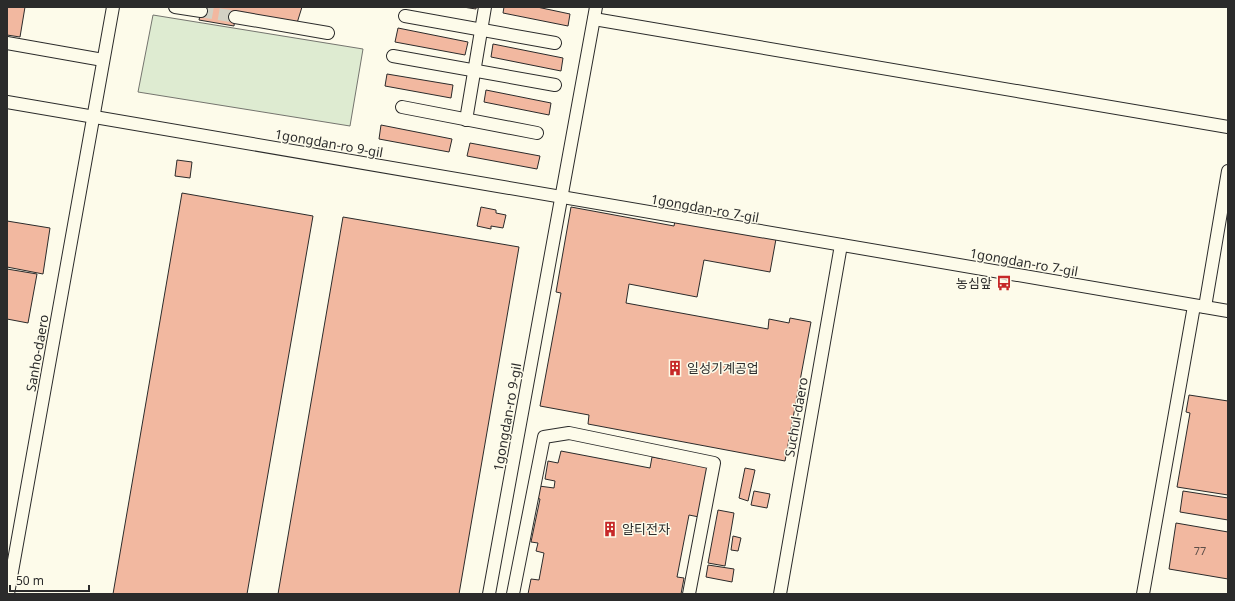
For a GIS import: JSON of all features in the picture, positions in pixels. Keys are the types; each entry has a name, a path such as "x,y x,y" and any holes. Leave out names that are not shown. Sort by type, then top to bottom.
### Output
{"street":[{"name":"Sanho-daero","path":"8,594 113,7"},
{"path":"175,7 201,11"},
{"path":"466,120 485,7"},
{"path":"595,13 1228,127"},
{"name":"1gongdan-ro 9-gil","path":"490,594 595,13"},
{"path":"405,16 555,43"},
{"path":"235,17 328,33"},
{"path":"7,43 103,60"},
{"path":"393,56 555,85"},
{"path":"7,102 93,117"},
{"path":"402,107 537,134"},
{"name":"1gongdan-ro 9-gil","path":"93,117 561,197"},
{"path":"1143,594 1199,306 1228,171"},
{"name":"1gongdan-ro 7-gil","path":"561,197 1228,311"},
{"name":"Suchul-daero","path":"780,594 841,245"},
{"path":"513,594 544,437 569,433 714,463 689,594"}],"green space":[{"path":"153,15 363,49 350,126 138,92"}],"building":[{"path":"7,7 25,7 20,37 7,35"},
{"path":"202,7 302,7 297,23 235,17 234,26 199,20"},
{"path":"463,7 476,7 476,9"},
{"path":"504,7 537,7 570,14 568,26 503,13"},
{"path":"398,28 468,42 465,55 395,42"},
{"path":"493,44 563,58 561,71 491,57"},
{"path":"387,74 453,85 451,98 385,86"},
{"path":"486,90 551,103 549,115 484,102"},
{"path":"381,125 452,139 449,152 379,139"},
{"path":"470,143 540,156 537,169 467,156"},
{"path":"177,160 192,162 190,178 175,176"},
{"path":"182,193 313,216 247,594 113,594"},
{"path":"481,207 496,210 496,213 506,215 503,228 491,226 491,229 477,226"},
{"name":"일성기계공업","path":"571,207 674,226 675,221 776,239 770,272 704,260 697,297 629,284 626,303 768,329 769,319 789,323 790,318 811,322 785,461 588,424 589,415 540,406 561,293 556,292"},
{"path":"343,217 519,247 459,594 278,594"},
{"path":"7,221 50,228 43,274 7,267"},
{"path":"7,269 37,274 28,323 7,319"},
{"path":"1189,395 1228,401 1228,495 1177,487 1190,413 1186,412"},
{"name":"알티전자","path":"561,451 650,468 652,457 663,459 664,455 709,464 699,517 689,515 677,577 684,578 681,594 528,594 531,579 539,580 544,553 536,551 538,543 531,542 540,499 537,498 539,486 554,488 555,481 545,479 548,461 558,463"},
{"path":"745,468 755,470 748,501 739,498"},
{"path":"754,491 770,494 767,508 751,505"},
{"path":"1183,491 1228,498 1228,520 1180,512"},
{"path":"718,510 734,513 725,566 708,563"},
{"path":"1176,523 1228,532 1228,579 1169,569"},
{"path":"733,536 741,538 738,551 731,550"},
{"path":"708,565 734,569 732,582 706,577"}],"tunnel":[{"path":"201,11 235,17"}],"place":[{"name":"농심앞","path":"1004,283"},
{"name":"일성기계공업","path":"675,368"},
{"name":"알티전자","path":"610,529"}]}
